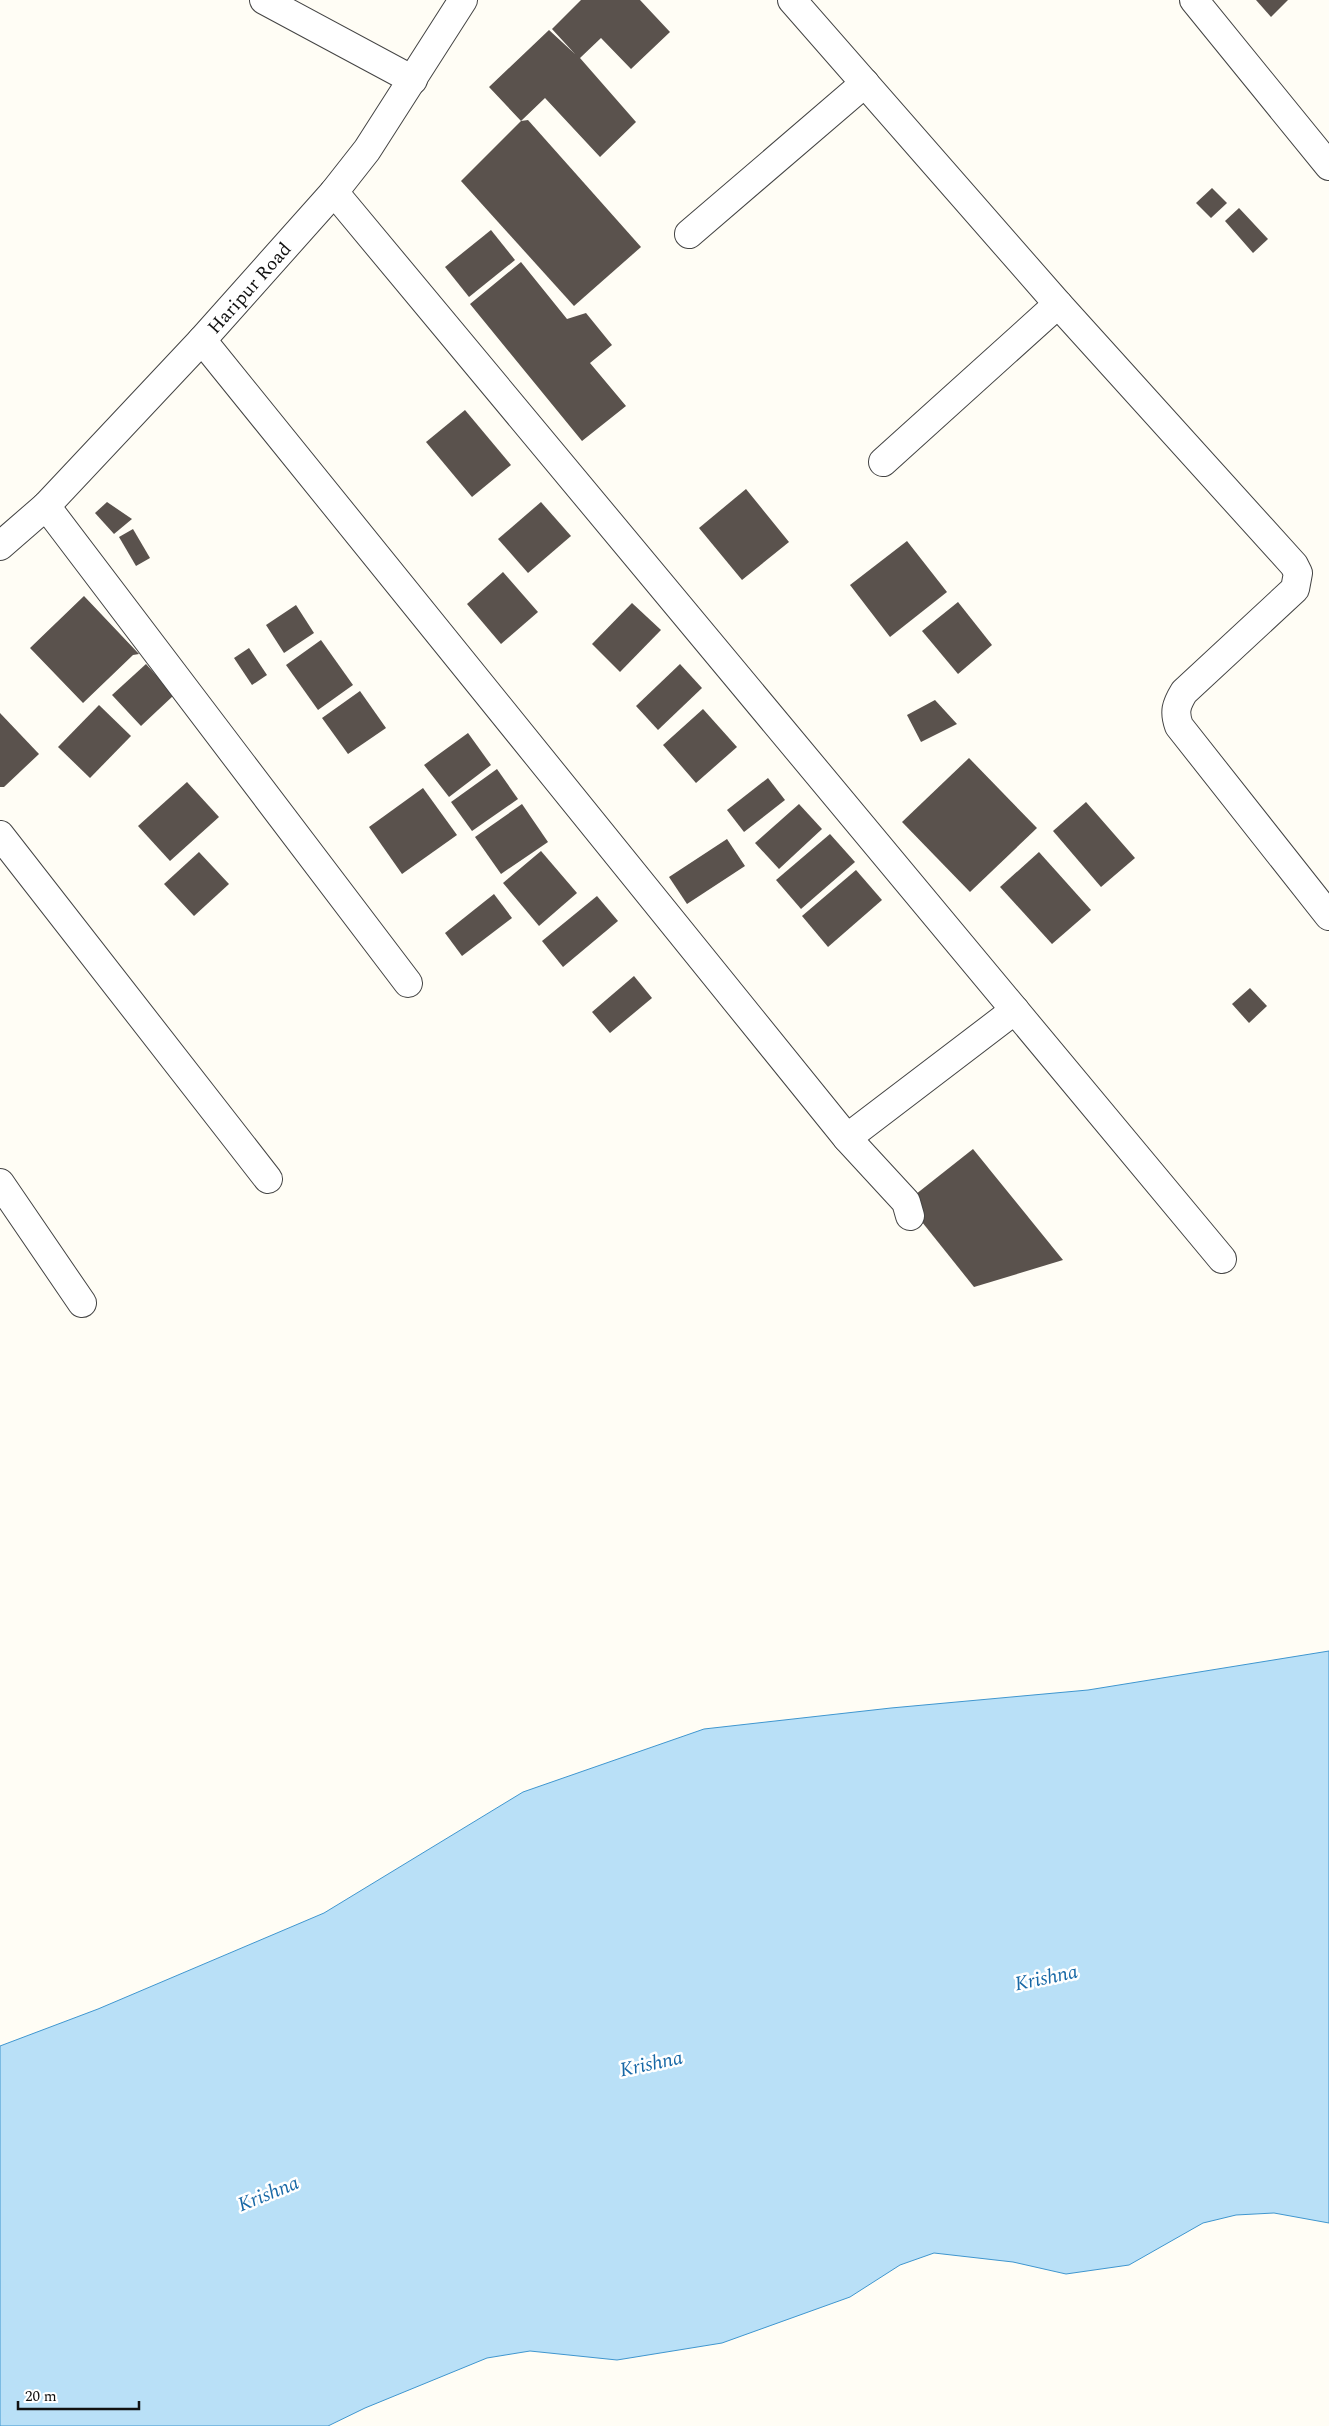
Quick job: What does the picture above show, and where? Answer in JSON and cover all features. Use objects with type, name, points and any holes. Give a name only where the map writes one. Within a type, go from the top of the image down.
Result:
[{"type":"street","points":[[264,0],[413,80]]},
{"type":"street","name":"Haripur Road","points":[[0,546],[46,506],[202,340],[334,192],[367,150],[463,0]]},
{"type":"street","points":[[792,0],[1058,304],[1294,565],[1298,574],[1298,581],[1294,589],[1184,692],[1176,705],[1176,715],[1180,726],[1323,899]]},
{"type":"street","points":[[1194,0],[1329,166]]},
{"type":"street","points":[[689,234],[865,83]]},
{"type":"street","points":[[334,192],[1222,1259]]},
{"type":"street","points":[[883,462],[1058,304]]},
{"type":"street","points":[[202,340],[847,1138],[906,1202],[910,1216]]},
{"type":"street","points":[[46,506],[408,983]]},
{"type":"street","points":[[0,835],[268,1179]]},
{"type":"street","points":[[847,1138],[1015,1010]]},
{"type":"street","points":[[0,1183],[82,1303]]},
{"type":"water","name":"Krishna","points":[[1329,1651],[1329,2223],[1274,2213],[1236,2215],[1203,2223],[1129,2265],[1066,2274],[1013,2262],[934,2253],[900,2265],[850,2297],[722,2343],[617,2360],[530,2351],[487,2358],[365,2408],[328,2426],[0,2426],[0,2046],[98,2009],[324,1913],[523,1792],[704,1729],[891,1708],[1088,1690]]},
{"type":"building","points":[[581,0],[640,0],[670,32],[631,69],[601,38],[580,58],[636,122],[600,157],[545,98],[521,121],[489,87],[549,30],[575,54],[552,29]]},
{"type":"building","points":[[1256,0],[1288,0],[1271,17]]},
{"type":"building","points":[[528,120],[641,247],[574,306],[461,181],[521,121]]},
{"type":"building","points":[[1212,188],[1227,203],[1211,218],[1196,203]]},
{"type":"building","points":[[1239,208],[1268,239],[1253,253],[1225,221]]},
{"type":"building","points":[[491,230],[515,260],[469,297],[445,267]]},
{"type":"building","points":[[521,262],[567,319],[586,313],[612,345],[590,363],[626,406],[582,441],[470,304]]},
{"type":"building","points":[[465,410],[511,465],[472,497],[426,442]]},
{"type":"building","points":[[746,489],[789,542],[742,580],[699,528]]},
{"type":"building","points":[[107,502],[132,519],[114,534],[95,513]]},
{"type":"building","points":[[541,502],[571,536],[528,573],[498,539]]},
{"type":"building","points":[[133,529],[150,558],[136,566],[119,537]]},
{"type":"building","points":[[907,541],[947,592],[890,637],[850,585]]},
{"type":"building","points":[[503,572],[538,612],[501,644],[467,604]]},
{"type":"building","points":[[84,596],[139,654],[133,655],[83,703],[30,648]]},
{"type":"building","points":[[958,602],[992,645],[958,674],[922,631]]},
{"type":"building","points":[[632,603],[661,630],[620,672],[592,644]]},
{"type":"building","points":[[296,605],[314,633],[284,653],[266,625]]},
{"type":"building","points":[[321,640],[353,685],[318,710],[286,665]]},
{"type":"building","points":[[249,648],[267,675],[252,685],[234,658]]},
{"type":"building","points":[[146,664],[174,695],[141,726],[112,695]]},
{"type":"building","points":[[680,664],[702,688],[658,730],[636,706]]},
{"type":"building","points":[[360,691],[386,728],[348,754],[322,718]]},
{"type":"building","points":[[935,700],[957,724],[921,742],[907,715]]},
{"type":"building","points":[[99,705],[131,736],[90,778],[58,747]]},
{"type":"building","points":[[703,709],[737,747],[696,783],[663,745]]},
{"type":"building","points":[[0,713],[39,754],[4,787],[0,787]]},
{"type":"building","points":[[468,733],[491,765],[449,797],[424,765]]},
{"type":"building","points":[[969,758],[1037,828],[970,892],[902,822]]},
{"type":"building","points":[[497,769],[518,799],[472,831],[451,802]]},
{"type":"building","points":[[768,778],[785,800],[744,832],[727,810]]},
{"type":"building","points":[[187,782],[219,817],[170,861],[138,826]]},
{"type":"building","points":[[423,788],[457,835],[402,874],[369,827]]},
{"type":"building","points":[[1086,802],[1135,858],[1101,887],[1053,831]]},
{"type":"building","points":[[522,804],[548,842],[501,874],[475,837]]},
{"type":"building","points":[[799,804],[822,829],[779,869],[755,843]]},
{"type":"building","points":[[830,834],[855,862],[801,909],[776,880]]},
{"type":"building","points":[[727,839],[745,866],[687,904],[669,877]]},
{"type":"building","points":[[541,851],[577,893],[539,926],[503,883]]},
{"type":"building","points":[[199,852],[229,884],[194,916],[164,884]]},
{"type":"building","points":[[1039,852],[1091,910],[1052,944],[1000,887]]},
{"type":"building","points":[[856,870],[882,900],[828,947],[802,916]]},
{"type":"building","points":[[494,894],[512,918],[462,956],[445,933]]},
{"type":"building","points":[[597,896],[618,921],[563,967],[542,941]]},
{"type":"building","points":[[634,976],[652,998],[610,1033],[592,1012]]},
{"type":"building","points":[[1250,988],[1267,1006],[1249,1023],[1232,1004]]},
{"type":"building","points":[[973,1149],[1063,1260],[974,1287],[906,1202]]}]
